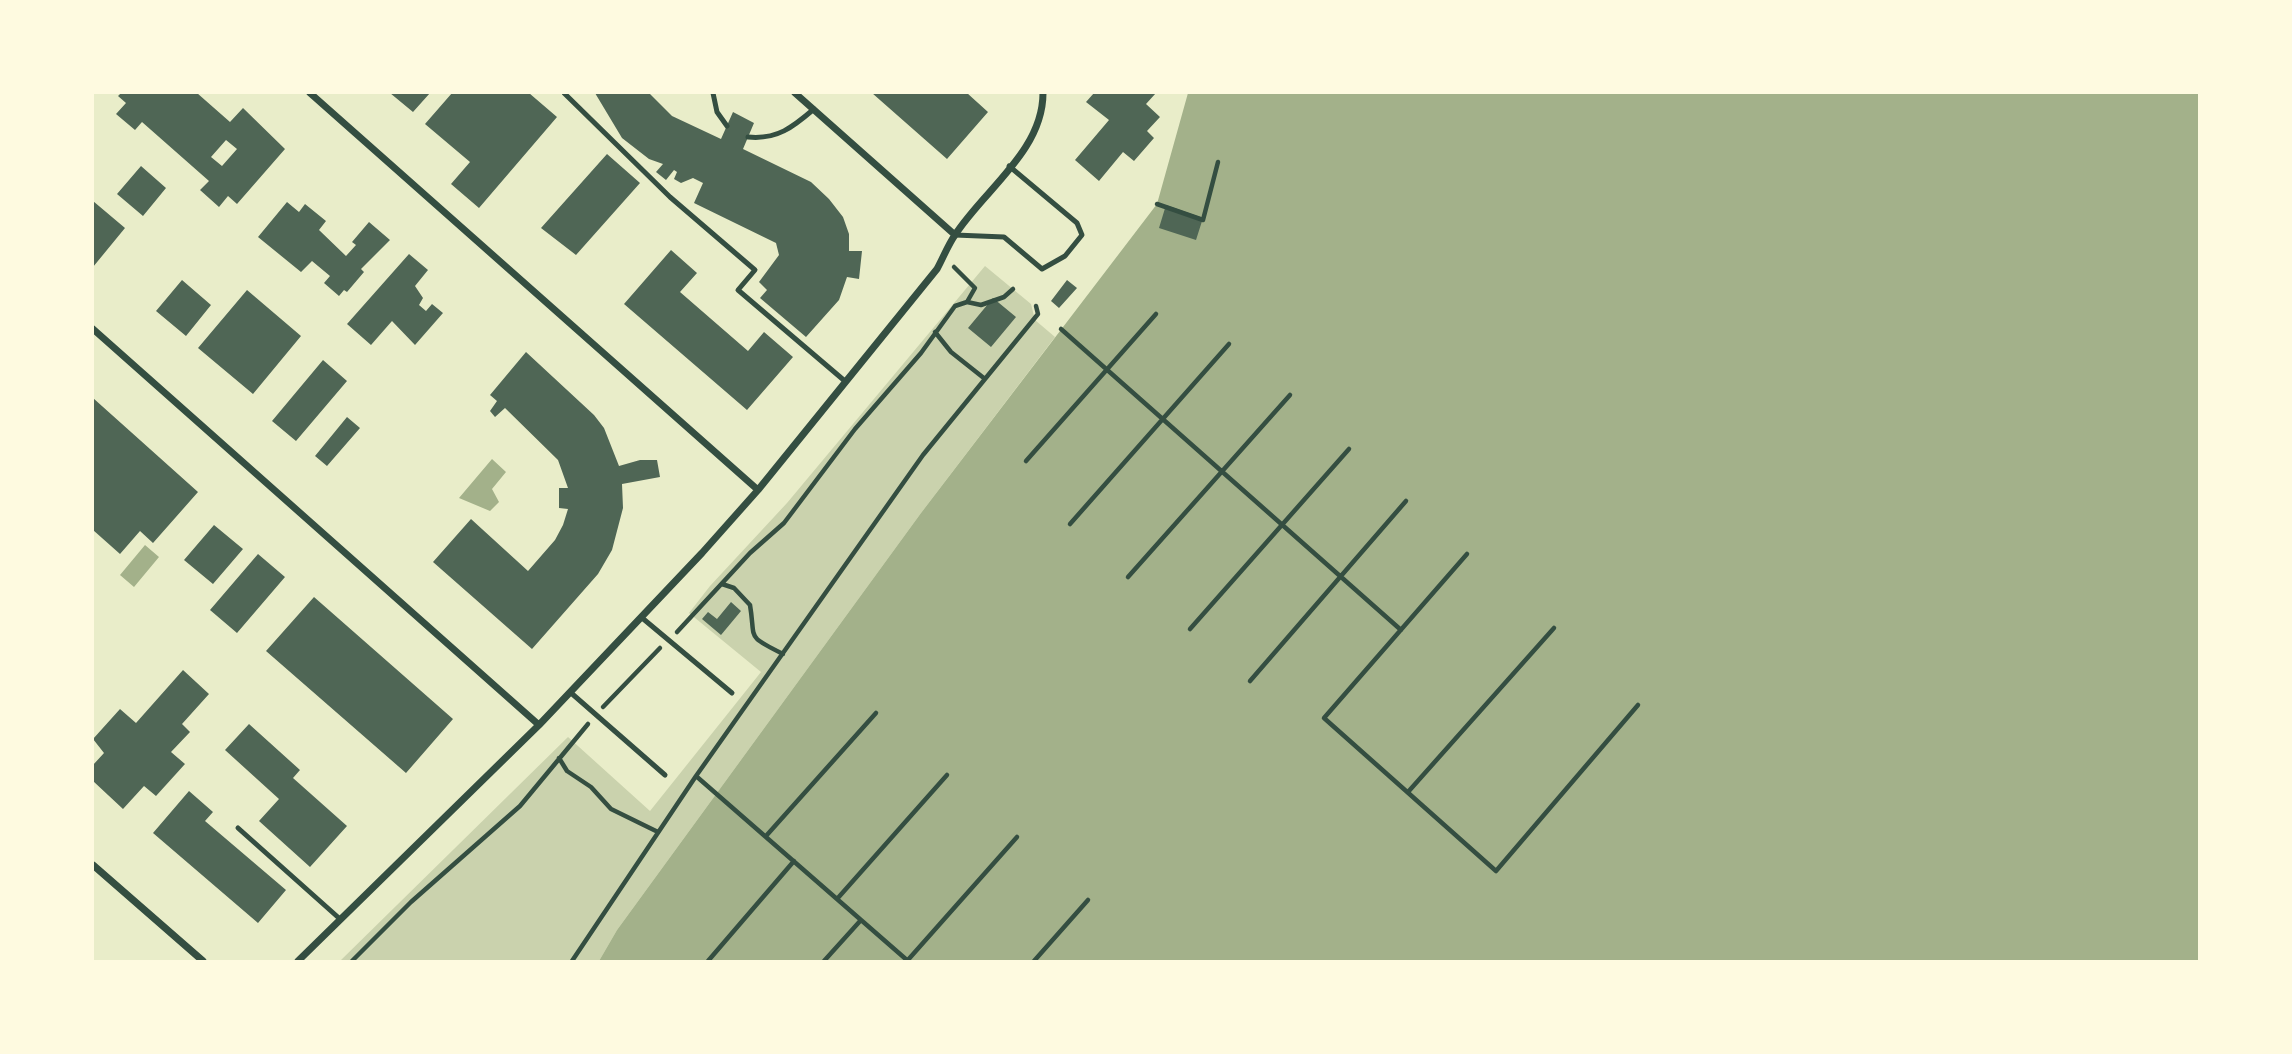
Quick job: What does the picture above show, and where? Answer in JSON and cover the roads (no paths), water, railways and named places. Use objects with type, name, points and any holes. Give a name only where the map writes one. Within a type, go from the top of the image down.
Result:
[{"type":"street","points":[[310,93],[758,491]]},
{"type":"street","points":[[795,93],[955,235]]},
{"type":"street","points":[[298,961],[539,724],[758,491],[846,382],[943,257],[955,235],[1024,150],[1041,120],[1043,93]]},
{"type":"street","points":[[93,329],[539,724]]},
{"type":"street","points":[[93,865],[203,961]]},
{"type":"lane","points":[[564,93],[670,197],[755,270],[738,290],[846,382]]},
{"type":"lane","points":[[713,93],[717,113],[727,126]]},
{"type":"lane","points":[[748,137],[777,135],[790,130],[814,109]]},
{"type":"lane","points":[[955,235],[1004,237],[1042,269],[1065,256],[1082,235],[1077,223],[1009,166]]},
{"type":"lane","points":[[641,618],[732,693]]},
{"type":"lane","points":[[570,692],[665,775]]},
{"type":"lane","points":[[238,828],[340,919]]}]
